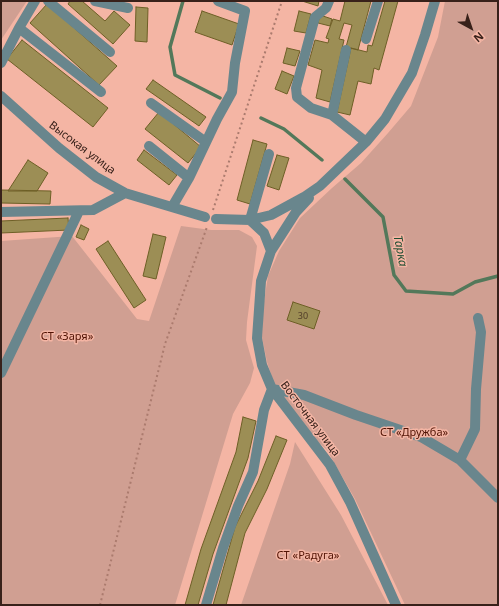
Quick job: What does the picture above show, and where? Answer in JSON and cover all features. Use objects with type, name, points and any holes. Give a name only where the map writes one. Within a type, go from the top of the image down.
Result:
[{"type":"street","points":[[1,63],[35,1]]},
{"type":"street","points":[[48,1],[110,52]]},
{"type":"street","points":[[95,1],[128,8]]},
{"type":"street","points":[[172,207],[189,178],[232,92],[234,62],[246,6],[218,1]]},
{"type":"street","points":[[328,1],[326,8],[315,17],[296,88],[297,97],[311,108],[332,115],[366,142]]},
{"type":"street","points":[[366,39],[378,1]]},
{"type":"street","points":[[320,186],[366,142],[386,119],[412,73],[435,1]]},
{"type":"street","points":[[19,28],[101,92]]},
{"type":"street","points":[[332,115],[346,50]]},
{"type":"street","name":"Высокая улица","points":[[1,96],[59,148],[96,177],[125,193],[172,207],[210,217],[250,220],[271,215],[304,197],[320,186]]},
{"type":"street","points":[[151,103],[206,142]]},
{"type":"street","points":[[149,146],[189,178]]},
{"type":"street","points":[[270,154],[250,220],[264,233],[271,251]]},
{"type":"street","name":"Восточная улица","points":[[320,186],[296,212],[271,251],[261,281],[257,338],[262,365],[272,389],[330,466],[350,502],[396,605]]},
{"type":"street","points":[[1,212],[94,210],[125,193]]},
{"type":"street","points":[[1,373],[79,211]]},
{"type":"street","points":[[460,460],[475,429],[476,389],[481,332],[478,318]]},
{"type":"street","points":[[206,605],[223,548],[238,506],[253,472],[264,410],[272,389],[304,396],[421,437],[460,460],[498,498]]},
{"type":"path","points":[[100,605],[165,344],[210,217],[282,1]]},
{"type":"green space","points":[[1,1],[27,1],[1,40]]},
{"type":"green space","name":"СТ «Дружба»","points":[[445,1],[498,1],[498,605],[405,605],[355,499],[327,450],[313,437],[275,386],[267,362],[262,337],[263,308],[268,276],[279,251],[300,218],[361,163],[411,106],[438,37]]},
{"type":"green space","name":"СТ «Заря»","points":[[181,226],[211,230],[239,230],[252,237],[257,246],[246,340],[254,368],[250,383],[233,414],[175,605],[1,605],[1,241],[72,236],[137,319],[149,321]]},
{"type":"green space","name":"СТ «Радуга»","points":[[295,442],[341,515],[388,605],[241,605],[290,464]]},
{"type":"building","points":[[70,1],[82,1],[105,21],[114,11],[130,25],[113,44],[68,4]]},
{"type":"building","points":[[302,1],[319,1],[318,6]]},
{"type":"building","points":[[345,1],[371,1],[358,50],[346,47],[352,25],[344,23],[339,39],[344,40],[330,102],[316,98],[322,70],[308,65],[315,40],[328,43],[329,39],[326,38],[333,19],[340,21]]},
{"type":"building","points":[[385,1],[398,1],[379,70],[374,68],[371,84],[358,81],[350,115],[337,112],[351,48],[367,52],[368,45],[372,46]]},
{"type":"building","points":[[47,4],[117,66],[99,85],[30,23]]},
{"type":"building","points":[[136,7],[148,8],[147,42],[135,41]]},
{"type":"building","points":[[202,11],[239,24],[232,45],[195,32]]},
{"type":"building","points":[[299,11],[311,14],[306,33],[294,31]]},
{"type":"building","points":[[320,15],[332,19],[330,26],[318,23]]},
{"type":"building","points":[[22,40],[108,108],[93,127],[7,59]]},
{"type":"building","points":[[287,48],[300,51],[295,66],[283,63]]},
{"type":"building","points":[[282,71],[294,76],[287,94],[275,89]]},
{"type":"building","points":[[153,80],[206,117],[199,126],[146,89]]},
{"type":"building","points":[[159,112],[201,147],[188,163],[145,129]]},
{"type":"building","points":[[253,140],[267,144],[250,204],[237,200]]},
{"type":"building","points":[[144,150],[177,175],[169,185],[137,160]]},
{"type":"building","points":[[277,155],[289,158],[279,190],[267,186]]},
{"type":"building","points":[[28,160],[48,173],[37,191],[8,191]]},
{"type":"building","points":[[1,190],[51,191],[50,204],[1,203]]},
{"type":"building","points":[[68,218],[69,230],[1,233],[1,221]]},
{"type":"building","points":[[81,225],[89,229],[84,240],[76,237]]},
{"type":"building","points":[[153,234],[166,237],[156,279],[143,276]]},
{"type":"building","points":[[108,241],[146,300],[134,308],[96,249]]},
{"type":"building","points":[[293,302],[320,311],[314,329],[287,320]]},
{"type":"building","points":[[243,417],[256,421],[248,458],[213,554],[198,605],[185,605],[201,549],[236,452]]},
{"type":"building","points":[[276,436],[287,440],[267,489],[245,533],[226,605],[213,605],[235,527],[258,481]]},
{"type":"waterway","name":"Тарка","points":[[183,1],[170,47],[175,75],[220,98]]},
{"type":"waterway","name":"Тарка","points":[[261,118],[284,129],[322,160]]},
{"type":"waterway","name":"Тарка","points":[[345,179],[383,217],[394,275],[406,291],[453,294],[475,282],[498,276]]}]
